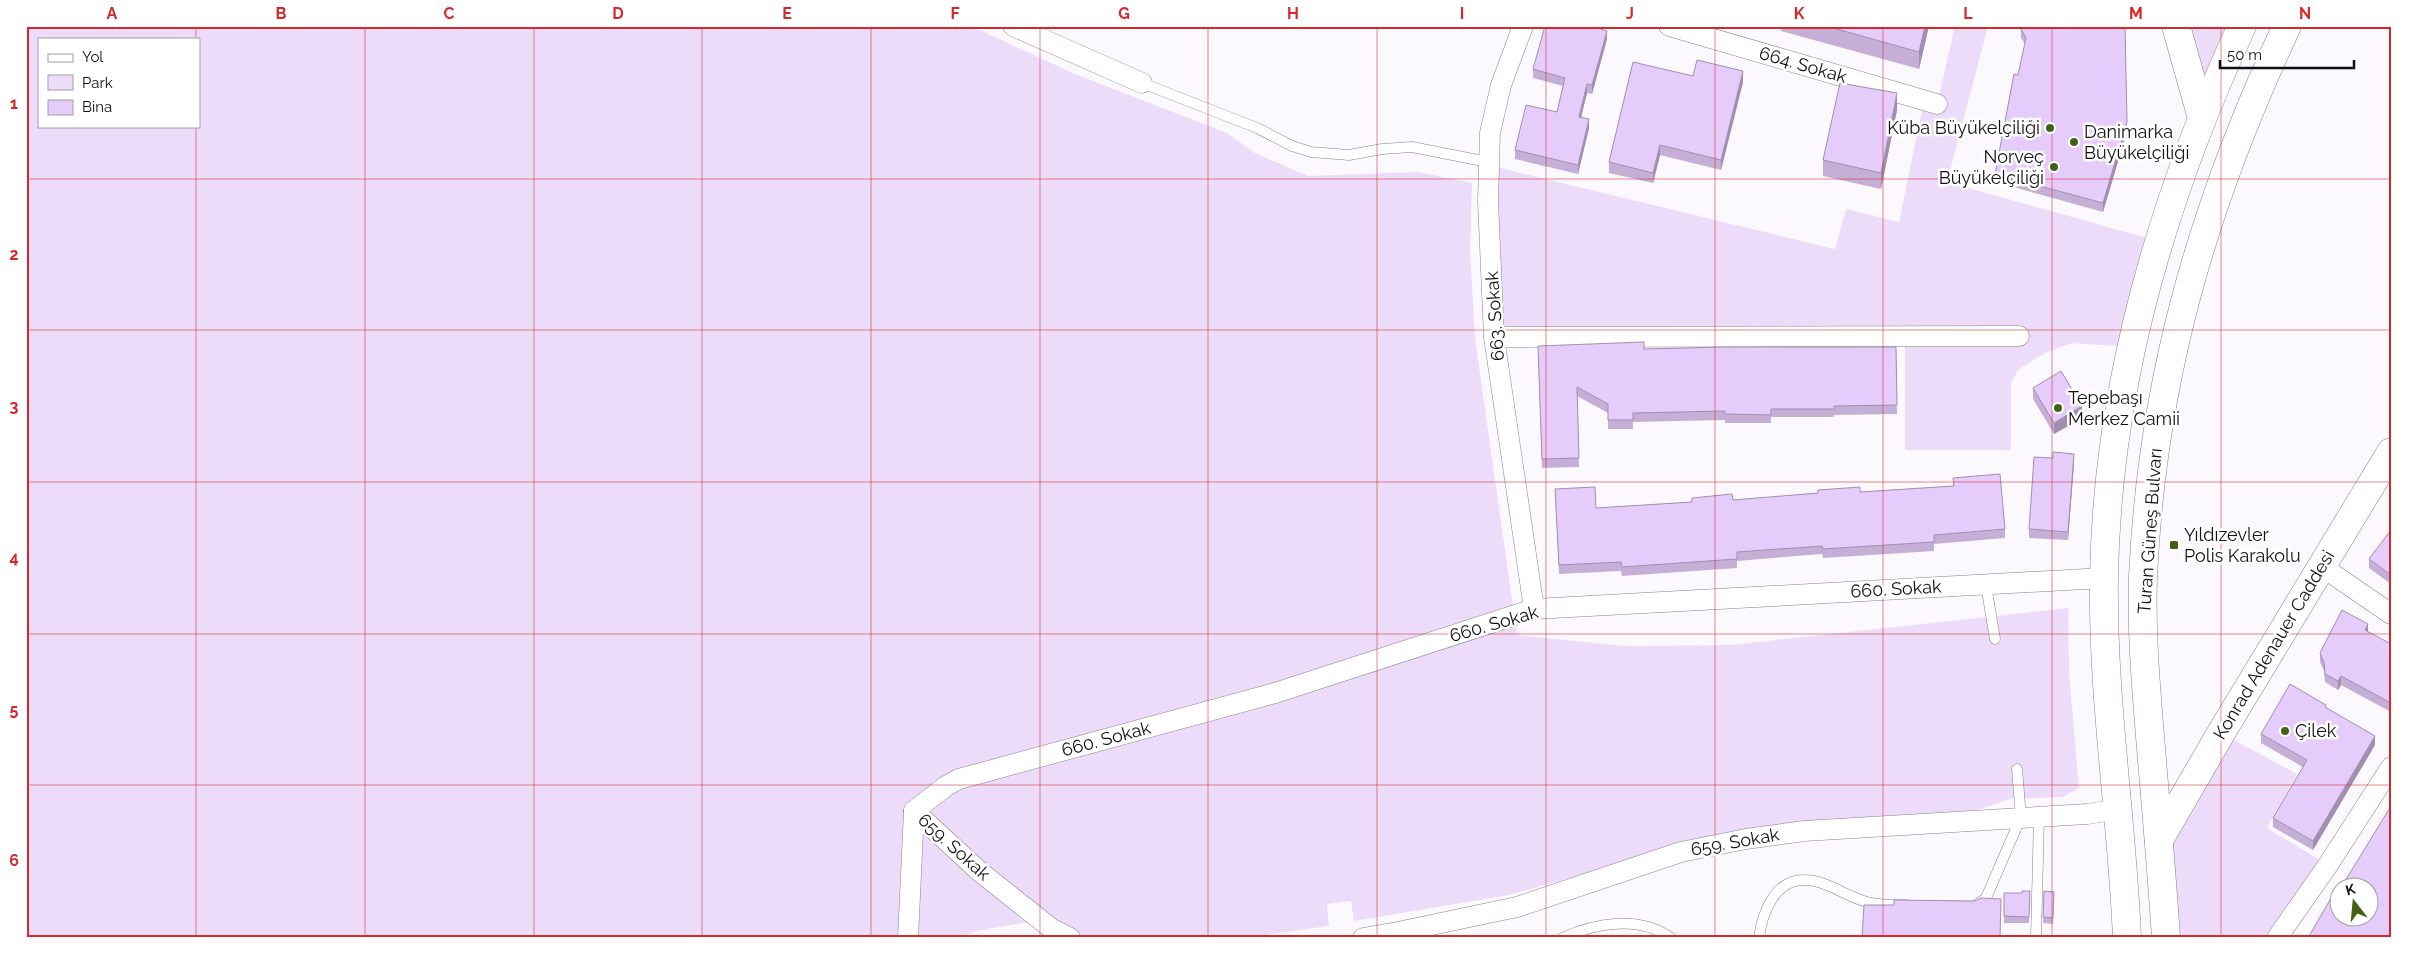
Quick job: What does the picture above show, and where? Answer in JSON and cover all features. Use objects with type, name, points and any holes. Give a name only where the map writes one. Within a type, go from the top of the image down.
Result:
[{"type":"main road","points":[[2176,26],[2202,118]]},
{"type":"main road","points":[[2127,938],[2119,809],[2108,694],[2104,578],[2108,501],[2132,348],[2158,241],[2202,118],[2242,26]]},
{"type":"main road","name":"Turan Güneş Bulvarı","points":[[2166,938],[2146,686],[2143,579],[2153,453],[2184,302],[2208,217],[2235,142],[2287,26]]},
{"type":"main road","name":"Konrad Adenauer Caddesi","points":[[2159,840],[2321,566],[2391,452]]},
{"type":"street","points":[[1013,26],[1142,83]]},
{"type":"street","name":"663. Sokak","points":[[1523,26],[1501,85],[1490,133],[1488,162],[1494,337],[1534,609]]},
{"type":"street","name":"664. Sokak","points":[[1669,26],[1937,104]]},
{"type":"street","points":[[1494,337],[2019,336]]},
{"type":"street","points":[[2321,566],[2391,614]]},
{"type":"street","name":"660. Sokak","points":[[914,811],[946,786],[959,779],[1275,693],[1534,609],[2104,578]]},
{"type":"street","points":[[2277,938],[2328,865],[2391,767]]},
{"type":"street","name":"659. Sokak","points":[[1363,938],[1517,907],[1680,852],[1746,839],[1804,831],[2087,814],[2119,809]]},
{"type":"street","name":"659. Sokak","points":[[908,938],[914,811]]},
{"type":"street","name":"659. Sokak","points":[[914,811],[979,871],[1052,929],[1070,938]]},
{"type":"lane","points":[[1142,83],[1257,128],[1292,146],[1311,152],[1349,155],[1382,149],[1412,147],[1488,162]]},
{"type":"lane","points":[[1986,584],[1995,639]]},
{"type":"lane","points":[[2017,769],[2030,817],[2036,938]]},
{"type":"lane","points":[[1966,906],[1975,906],[1986,898],[2030,817]]},
{"type":"lane","points":[[1759,938],[1766,908],[1775,894],[1796,881],[1818,882],[1867,902],[1885,905],[1921,905]]},
{"type":"lane","points":[[1562,938],[1575,932],[1616,923],[1642,925],[1671,938]]},
{"type":"green space","points":[[26,26],[971,26],[1075,74],[1227,133],[1255,153],[1308,176],[1418,172],[1472,183],[1470,251],[1475,338],[1517,635],[1625,646],[1731,645],[2068,608],[2069,673],[2079,788],[2063,797],[2010,799],[1969,813],[1602,869],[1509,895],[1354,921],[1351,901],[1327,904],[1329,926],[1244,938],[1082,938],[1047,919],[976,931],[957,938],[26,938]]},
{"type":"green space","points":[[1955,26],[1988,26],[1947,182],[2158,241],[2132,347],[2072,343],[2043,354],[2018,370],[2011,383],[2011,450],[1905,450],[1905,337],[1494,337],[1488,165],[1835,249],[1846,209],[1899,222],[1924,100],[1937,104]]},
{"type":"green space","points":[[2176,26],[2242,26],[2202,118]]},
{"type":"green space","points":[[2221,733],[2297,774],[2267,828],[2328,865],[2277,938],[2166,938],[2159,840]]},
{"type":"building","points":[[1545,26],[1590,26],[1607,31],[1592,85],[1587,84],[1579,117],[1589,119],[1578,165],[1515,150],[1526,105],[1557,112],[1565,78],[1533,69]]},
{"type":"building","points":[[1826,26],[1925,26],[1919,52]]},
{"type":"building","points":[[2022,26],[2125,26],[2127,122],[2103,203],[1995,174],[2014,74],[2018,75],[2026,38],[2021,29]]},
{"type":"building","points":[[1697,60],[1743,71],[1721,160],[1660,145],[1653,173],[1609,162],[1633,62],[1693,76]]},
{"type":"building","points":[[1840,83],[1897,93],[1881,173],[1823,160]]},
{"type":"building","points":[[1644,342],[1644,349],[1896,347],[1897,405],[1834,406],[1834,409],[1771,409],[1771,415],[1725,414],[1725,411],[1633,413],[1633,420],[1608,420],[1608,404],[1577,387],[1579,458],[1542,459],[1538,346]]},
{"type":"building","name":"Tepebaşı Merkez Camii","points":[[2061,371],[2082,406],[2054,423],[2033,388]]},
{"type":"building","points":[[2053,452],[2074,454],[2068,532],[2029,529],[2034,457],[2053,458]]},
{"type":"building","points":[[2000,474],[2005,529],[1934,535],[1934,542],[1823,549],[1822,546],[1737,552],[1737,559],[1622,567],[1621,562],[1559,565],[1555,489],[1595,487],[1596,508],[1692,502],[1692,498],[1732,494],[1733,500],[1818,493],[1818,490],[1860,487],[1860,492],[1954,486],[1953,478]]},
{"type":"building","points":[[2391,530],[2391,575],[2369,559]]},
{"type":"building","points":[[2342,610],[2368,624],[2365,630],[2391,644],[2391,703],[2341,676],[2338,681],[2325,674],[2324,663],[2320,653]]},
{"type":"building","points":[[2290,684],[2375,736],[2313,841],[2273,818],[2307,760],[2261,734]]},
{"type":"building","points":[[2391,806],[2391,938],[2308,938],[2330,900],[2330,926],[2380,926],[2380,876],[2348,876]]},
{"type":"building","points":[[2022,891],[2030,891],[2029,917],[2004,916],[2004,893],[2022,893]]},
{"type":"building","points":[[2044,891],[2054,892],[2053,918],[2043,917]]},
{"type":"building","points":[[1981,898],[2001,899],[2000,938],[1862,938],[1864,905],[1894,905],[1894,900],[1975,901]]},
{"type":"place","name":"Küba Büyükelçiliği","points":[[2050,128]]},
{"type":"place","name":"Danimarka Büyükelçiliği","points":[[2074,142]]},
{"type":"place","name":"Norveç Büyükelçiliği","points":[[2054,167]]},
{"type":"place","name":"Tepebaşı Merkez Camii","points":[[2058,408]]},
{"type":"place","name":"Yıldızevler Polis Karakolu","points":[[2174,545]]},
{"type":"place","name":"Çilek","points":[[2285,731]]}]
